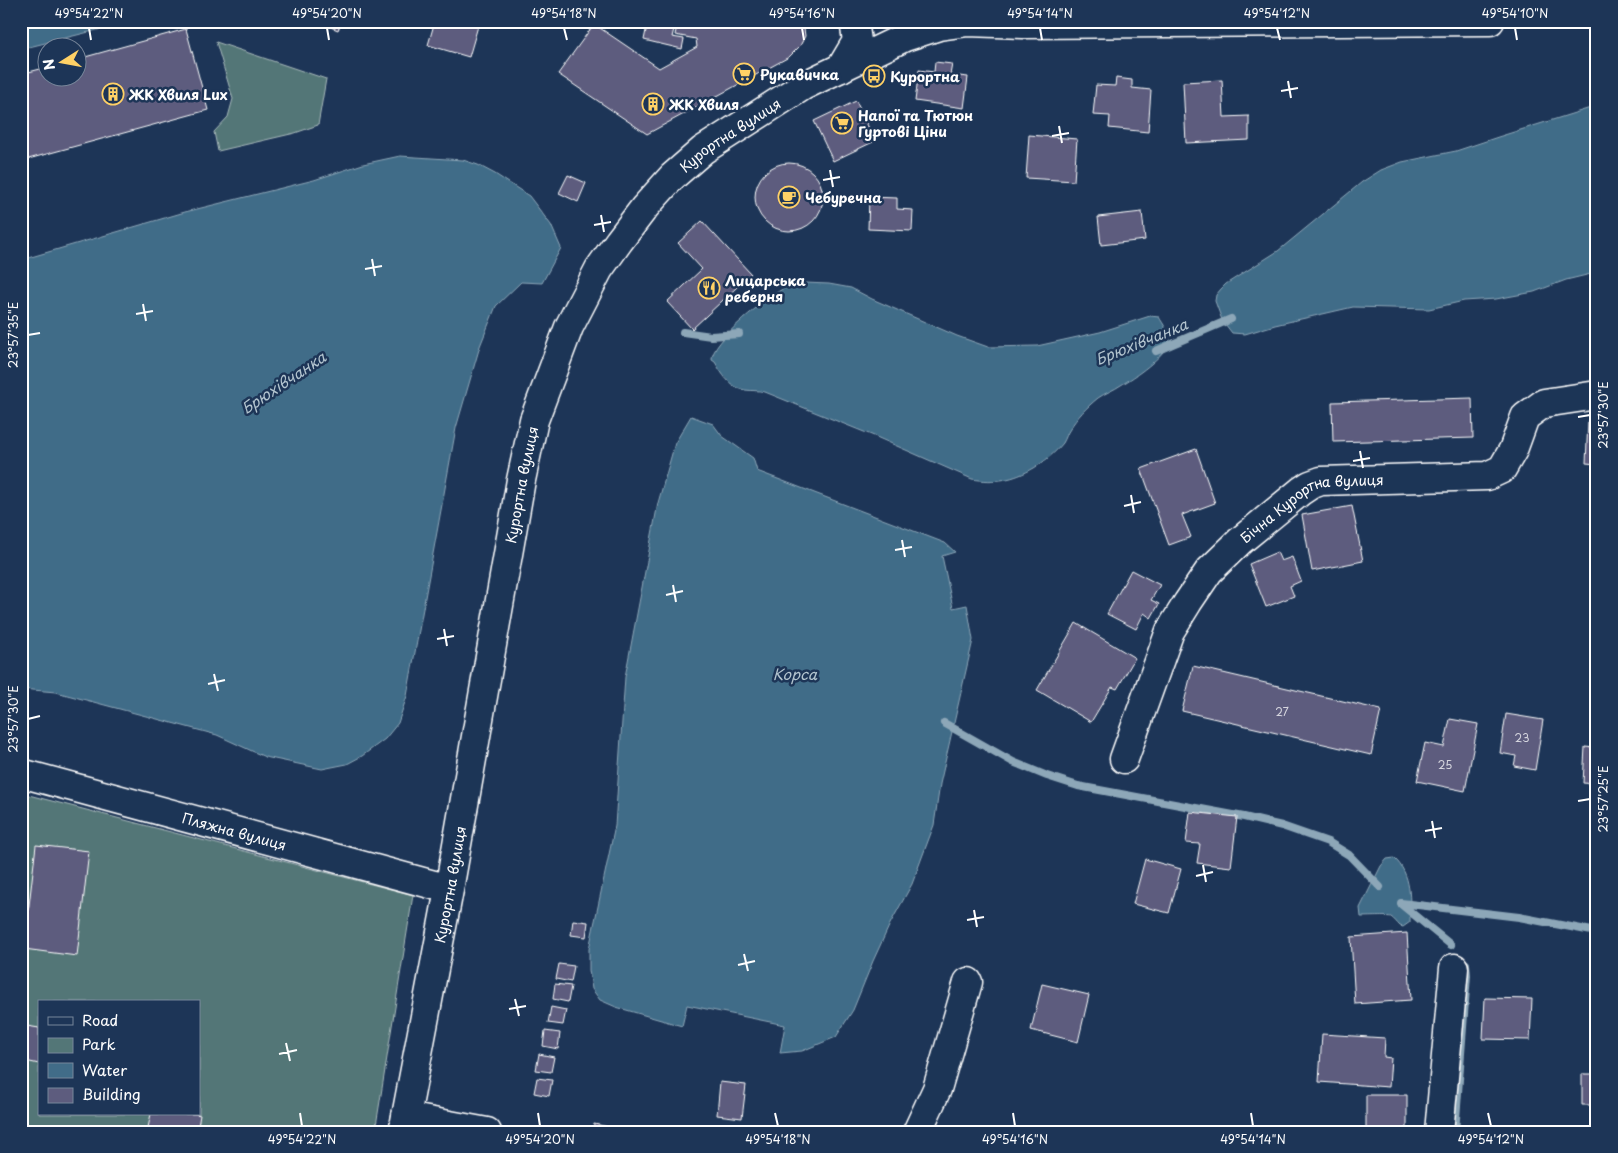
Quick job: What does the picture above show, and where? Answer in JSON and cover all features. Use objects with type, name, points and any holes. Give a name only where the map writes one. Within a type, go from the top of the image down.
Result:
[{"type":"main road","points":[[841,68],[857,41],[854,21]]},
{"type":"main road","name":"Курортна вулиця","points":[[405,1124],[521,480],[534,420],[569,327],[599,269],[645,207],[672,177],[703,150],[803,86],[937,23],[1490,21]]},
{"type":"main road","name":"Бічна Курортна вулиця","points":[[1124,760],[1170,631],[1188,602],[1209,571],[1240,541],[1301,491],[1321,481],[1487,476],[1502,469],[1513,450],[1525,417],[1544,403],[1597,395]]},
{"type":"main road","name":"Пляжна вулиця","points":[[21,773],[449,888]]},
{"type":"main road","points":[[1439,1132],[1454,968]]},
{"type":"main road","points":[[917,1132],[936,1088],[968,982]]},
{"type":"main road","points":[[405,1124],[487,1132]]},
{"type":"green space","points":[[216,42],[326,79],[318,125],[295,133],[218,151],[214,132],[228,117],[233,99]]},
{"type":"green space","points":[[21,793],[413,895],[375,1132],[21,1132]]},
{"type":"water","points":[[21,21],[102,21],[101,29],[65,38],[38,38],[38,45],[21,49]]},
{"type":"water","points":[[1597,106],[1597,271],[1595,273],[1566,280],[1534,292],[1496,299],[1464,301],[1429,309],[1353,307],[1245,334],[1232,333],[1222,320],[1215,301],[1216,295],[1226,284],[1278,251],[1362,182],[1381,170],[1402,162],[1456,151]]},
{"type":"water","points":[[400,156],[463,160],[495,174],[529,196],[551,225],[561,248],[542,283],[521,282],[496,306],[480,346],[456,428],[407,696],[398,723],[385,739],[362,756],[347,764],[322,769],[265,757],[217,735],[56,692],[21,689],[21,260],[185,212],[314,180],[363,164]]},
{"type":"water","points":[[805,283],[829,284],[851,288],[957,336],[988,347],[1037,346],[1100,332],[1150,316],[1159,317],[1168,332],[1169,342],[1161,354],[1148,366],[1098,398],[1082,412],[1063,443],[1050,457],[1038,466],[1019,475],[1004,479],[989,481],[972,479],[874,436],[765,392],[740,389],[727,380],[712,360],[720,342],[742,320],[778,292],[790,285]]},
{"type":"water","name":"Корса","points":[[691,416],[713,424],[722,436],[753,458],[757,471],[945,543],[955,552],[942,556],[953,608],[967,605],[973,640],[940,784],[934,825],[912,884],[890,924],[853,1010],[836,1037],[802,1051],[780,1053],[785,1025],[687,1005],[682,1026],[616,1007],[600,1000],[592,989],[589,970],[589,949],[615,826],[625,677],[658,503],[675,443]]},
{"type":"water","points":[[1394,858],[1404,872],[1409,888],[1410,922],[1403,927],[1391,917],[1361,917],[1360,908],[1381,866],[1387,859]]},
{"type":"building","points":[[315,21],[342,21],[338,30]]},
{"type":"building","points":[[435,21],[463,21],[478,26],[469,57],[428,45]]},
{"type":"building","points":[[648,21],[676,21],[672,37],[684,39],[682,49],[644,40]]},
{"type":"building","name":"ЖК Хвиля","points":[[678,21],[803,21],[805,36],[800,46],[789,57],[647,134],[558,74],[594,24],[659,68],[697,47],[696,39],[675,35]]},
{"type":"building","name":"ЖК Хвиля Lux","points":[[186,29],[208,110],[21,161],[21,74],[38,70],[38,88],[88,88],[88,56]]},
{"type":"building","points":[[935,62],[952,64],[950,75],[968,77],[964,108],[915,101],[919,70],[934,72]]},
{"type":"building","points":[[1116,78],[1132,80],[1132,88],[1151,90],[1148,132],[1109,128],[1110,116],[1093,115],[1096,85],[1115,86]]},
{"type":"building","points":[[1222,80],[1224,117],[1249,116],[1249,140],[1186,143],[1183,82]]},
{"type":"building","points":[[856,101],[875,141],[833,161],[814,121]]},
{"type":"building","points":[[1029,135],[1077,139],[1074,181],[1026,178]]},
{"type":"building","name":"Чебуречна","points":[[796,163],[808,169],[817,178],[823,190],[821,210],[813,221],[796,231],[782,231],[765,221],[757,210],[755,190],[765,173],[776,165]]},
{"type":"building","points":[[568,175],[586,183],[578,202],[559,193]]},
{"type":"building","points":[[869,197],[897,198],[897,209],[913,210],[912,231],[868,229]]},
{"type":"building","points":[[1142,212],[1145,240],[1101,245],[1098,217]]},
{"type":"building","name":"Лицарська реберня","points":[[702,221],[751,274],[692,329],[667,302],[702,269],[678,243]]},
{"type":"building","points":[[1472,398],[1473,438],[1333,442],[1332,402]]},
{"type":"building","points":[[1588,420],[1597,420],[1597,464],[1586,463]]},
{"type":"building","points":[[1196,449],[1215,503],[1182,515],[1191,537],[1169,545],[1141,469]]},
{"type":"building","points":[[1352,506],[1363,561],[1312,571],[1302,515]]},
{"type":"building","points":[[1277,552],[1281,561],[1292,557],[1301,581],[1290,586],[1294,596],[1266,607],[1249,564]]},
{"type":"building","points":[[1131,570],[1160,585],[1151,600],[1159,604],[1151,618],[1144,613],[1136,629],[1107,614]]},
{"type":"building","points":[[1076,623],[1135,658],[1117,689],[1112,687],[1091,722],[1037,690]]},
{"type":"building","points":[[1193,666],[1381,710],[1371,755],[1182,711]]},
{"type":"building","points":[[1506,714],[1543,720],[1535,770],[1514,766],[1516,756],[1500,753]]},
{"type":"building","points":[[1450,719],[1478,724],[1465,791],[1417,781],[1425,743],[1444,747]]},
{"type":"building","points":[[1596,730],[1597,784],[1583,783],[1585,747],[1595,748]]},
{"type":"building","points":[[1190,812],[1237,817],[1231,867],[1197,863],[1200,844],[1186,843]]},
{"type":"building","points":[[36,845],[89,851],[77,956],[24,949]]},
{"type":"building","points":[[1145,859],[1181,869],[1169,913],[1133,904]]},
{"type":"building","points":[[573,920],[588,922],[586,937],[571,935]]},
{"type":"building","points":[[1407,933],[1411,1000],[1355,1004],[1351,937]]},
{"type":"building","points":[[559,964],[574,966],[571,982],[556,979]]},
{"type":"building","points":[[555,984],[571,986],[568,1002],[553,999]]},
{"type":"building","points":[[1042,984],[1089,995],[1078,1042],[1031,1030]]},
{"type":"building","points":[[1485,998],[1532,999],[1530,1040],[1483,1039]]},
{"type":"building","points":[[551,1007],[566,1010],[563,1025],[548,1023]]},
{"type":"building","points":[[21,1025],[38,1028],[38,1064],[21,1060]]},
{"type":"building","points":[[545,1031],[560,1033],[558,1049],[543,1046]]},
{"type":"building","points":[[1322,1034],[1385,1038],[1384,1057],[1391,1058],[1389,1087],[1319,1082]]},
{"type":"building","points":[[539,1054],[554,1057],[551,1072],[536,1070]]},
{"type":"building","points":[[1582,1074],[1597,1074],[1597,1105],[1582,1105]]},
{"type":"building","points":[[537,1078],[552,1080],[549,1096],[534,1093]]},
{"type":"building","points":[[720,1082],[746,1085],[742,1118],[717,1115]]},
{"type":"building","points":[[1366,1095],[1407,1095],[1407,1132],[1366,1132]]},
{"type":"building","points":[[151,1116],[200,1116],[197,1132],[147,1132]]},
{"type":"building","points":[[594,1124],[609,1127],[609,1132],[593,1132]]},
{"type":"building","points":[[615,1128],[630,1131],[630,1132],[614,1132]]},
{"type":"waterway","name":"Брюхівчанка","points":[[1156,351],[1231,319]]},
{"type":"waterway","name":"Брюхівчанка","points":[[683,332],[711,336],[739,334]]},
{"type":"waterway","points":[[944,723],[1013,762],[1078,786],[1244,817],[1282,826],[1328,842],[1349,855],[1380,887]]},
{"type":"waterway","points":[[1401,903],[1519,917],[1597,932]]},
{"type":"waterway","points":[[1402,905],[1451,945]]},
{"type":"waterway","points":[[1455,1132],[1467,975],[1466,964]]},
{"type":"place","name":"Рукавичка","points":[[744,74]]},
{"type":"place","name":"Курортна","points":[[874,76]]},
{"type":"place","name":"ЖК Хвиля Lux","points":[[113,94]]},
{"type":"place","name":"ЖК Хвиля","points":[[653,104]]},
{"type":"place","name":"Напої та Тютюн Гуртові Ціни","points":[[842,123]]},
{"type":"place","name":"Чебуречна","points":[[789,197]]},
{"type":"place","name":"Лицарська реберня","points":[[709,288]]}]
